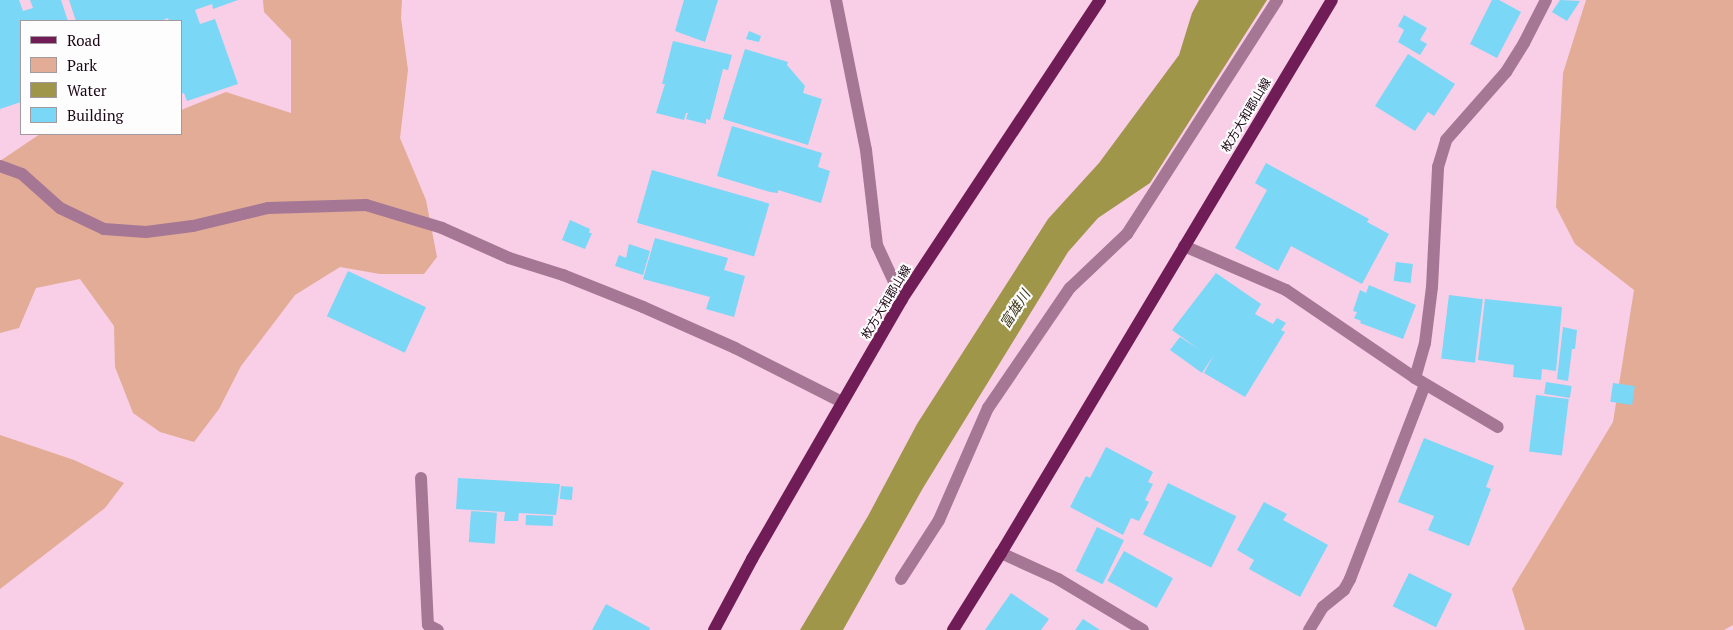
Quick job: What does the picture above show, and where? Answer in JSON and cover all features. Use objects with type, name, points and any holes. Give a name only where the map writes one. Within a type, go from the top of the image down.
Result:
[{"type":"main road","name":"枚方大和郡山線","points":[[714,630],[902,299],[1100,0]]},
{"type":"main road","name":"枚方大和郡山線","points":[[953,630],[1332,0]]},
{"type":"street","points":[[836,0],[866,150],[877,245],[902,299]]},
{"type":"street","points":[[901,579],[939,520],[988,408],[1070,288],[1127,234],[1277,0]]},
{"type":"street","points":[[1309,630],[1323,607],[1344,590],[1350,579],[1420,382],[1432,287],[1438,167],[1446,140],[1506,72],[1524,44],[1546,0]]},
{"type":"street","points":[[0,166],[22,174],[60,208],[104,229],[146,232],[194,226],[268,208],[366,205],[442,228],[510,258],[563,275],[643,307],[735,348],[842,402]]},
{"type":"street","points":[[1184,246],[1286,290],[1420,382],[1498,427]]},
{"type":"street","points":[[421,478],[428,625],[438,630]]},
{"type":"street","points":[[1001,553],[1058,579],[1143,630]]},
{"type":"green space","points":[[263,0],[402,0],[401,18],[408,70],[400,138],[426,200],[437,257],[424,274],[380,274],[340,267],[295,295],[241,366],[219,409],[194,442],[160,432],[133,413],[115,367],[114,326],[80,279],[36,288],[19,328],[0,333],[0,161],[39,135],[182,135],[182,110],[226,92],[291,113],[291,40],[264,12]]},
{"type":"green space","points":[[1586,0],[1733,0],[1733,625],[1724,630],[1525,630],[1512,589],[1613,422],[1634,290],[1575,244],[1556,207],[1563,73]]},
{"type":"green space","points":[[0,435],[74,460],[124,483],[105,508],[0,589]]},
{"type":"water","name":"富雄川","points":[[1199,0],[1267,0],[1150,183],[1098,218],[1068,252],[923,488],[843,630],[800,630],[868,516],[917,424],[1048,219],[1099,163],[1179,55],[1192,13]]},
{"type":"building","points":[[0,0],[19,0],[23,11],[33,8],[30,0],[61,0],[68,20],[20,20],[20,102],[0,109]]},
{"type":"building","points":[[69,0],[238,0],[213,9],[212,4],[195,10],[200,24],[215,19],[238,84],[187,101],[184,93],[182,94],[182,20],[169,20],[168,18],[163,20],[76,20]]},
{"type":"building","points":[[684,0],[718,0],[705,42],[675,31]]},
{"type":"building","points":[[1492,0],[1499,0],[1521,12],[1497,58],[1470,44]]},
{"type":"building","points":[[1560,0],[1580,1],[1567,21],[1552,12]]},
{"type":"building","points":[[1404,15],[1427,28],[1420,40],[1427,44],[1420,55],[1398,42],[1404,30],[1398,26]]},
{"type":"building","points":[[749,31],[761,36],[759,42],[746,39]]},
{"type":"building","points":[[673,41],[732,55],[728,70],[723,69],[710,120],[706,119],[706,124],[686,119],[688,113],[686,113],[684,120],[656,113],[665,84],[662,84]]},
{"type":"building","points":[[745,49],[788,62],[787,65],[805,86],[803,93],[822,99],[808,145],[723,119]]},
{"type":"building","points":[[1408,54],[1455,84],[1434,116],[1428,112],[1415,131],[1375,106]]},
{"type":"building","points":[[732,126],[822,153],[818,167],[830,171],[821,203],[778,190],[778,193],[770,192],[717,176]]},
{"type":"building","points":[[1266,163],[1369,219],[1367,222],[1389,234],[1362,284],[1291,246],[1278,271],[1235,248],[1267,190],[1255,183]]},
{"type":"building","points":[[652,170],[769,204],[754,256],[637,223]]},
{"type":"building","points":[[570,220],[590,229],[589,233],[592,233],[585,249],[562,240]]},
{"type":"building","points":[[655,238],[728,258],[724,270],[745,276],[734,317],[706,309],[710,297],[643,279]]},
{"type":"building","points":[[629,244],[650,251],[643,275],[615,266],[619,255],[626,258]]},
{"type":"building","points":[[1396,262],[1413,264],[1411,283],[1394,281]]},
{"type":"building","points":[[348,271],[426,307],[405,353],[327,316]]},
{"type":"building","points":[[1216,273],[1261,304],[1255,314],[1273,324],[1277,318],[1286,323],[1281,330],[1285,332],[1245,397],[1204,373],[1214,355],[1202,373],[1170,350],[1180,337],[1200,350],[1172,330]]},
{"type":"building","points":[[1369,285],[1416,305],[1403,339],[1360,323],[1361,321],[1354,318],[1357,312],[1353,311],[1360,290],[1366,293]]},
{"type":"building","points":[[1449,295],[1483,299],[1475,363],[1441,359]]},
{"type":"building","points":[[1485,299],[1562,307],[1556,371],[1542,369],[1541,380],[1513,377],[1514,365],[1478,360]]},
{"type":"building","points":[[1563,327],[1577,330],[1575,349],[1572,349],[1568,381],[1557,379]]},
{"type":"building","points":[[1546,382],[1572,386],[1570,398],[1544,394]]},
{"type":"building","points":[[1613,383],[1635,386],[1632,405],[1610,402]]},
{"type":"building","points":[[1536,395],[1569,399],[1562,456],[1529,452]]},
{"type":"building","points":[[1424,438],[1494,466],[1486,487],[1491,489],[1469,546],[1428,530],[1434,516],[1398,502]]},
{"type":"building","points":[[1106,447],[1153,472],[1148,482],[1153,484],[1145,500],[1149,502],[1139,521],[1131,518],[1123,535],[1070,507],[1086,476],[1090,478]]},
{"type":"building","points":[[458,478],[560,484],[556,515],[519,513],[518,521],[504,521],[505,512],[456,509]]},
{"type":"building","points":[[1168,483],[1236,516],[1211,568],[1143,534]]},
{"type":"building","points":[[561,486],[573,487],[572,500],[560,499]]},
{"type":"building","points":[[1264,502],[1287,514],[1283,520],[1328,545],[1300,597],[1249,569],[1254,560],[1237,550]]},
{"type":"building","points":[[471,511],[497,513],[495,544],[469,542]]},
{"type":"building","points":[[526,515],[553,516],[553,526],[526,525]]},
{"type":"building","points":[[1097,527],[1124,540],[1102,584],[1076,571]]},
{"type":"building","points":[[1124,551],[1173,578],[1156,608],[1108,581]]},
{"type":"building","points":[[1409,573],[1452,594],[1436,627],[1393,606]]},
{"type":"building","points":[[1011,593],[1049,619],[1041,630],[985,630]]},
{"type":"building","points":[[606,604],[650,628],[649,630],[592,630]]},
{"type":"building","points":[[1083,619],[1100,630],[1075,630]]}]
